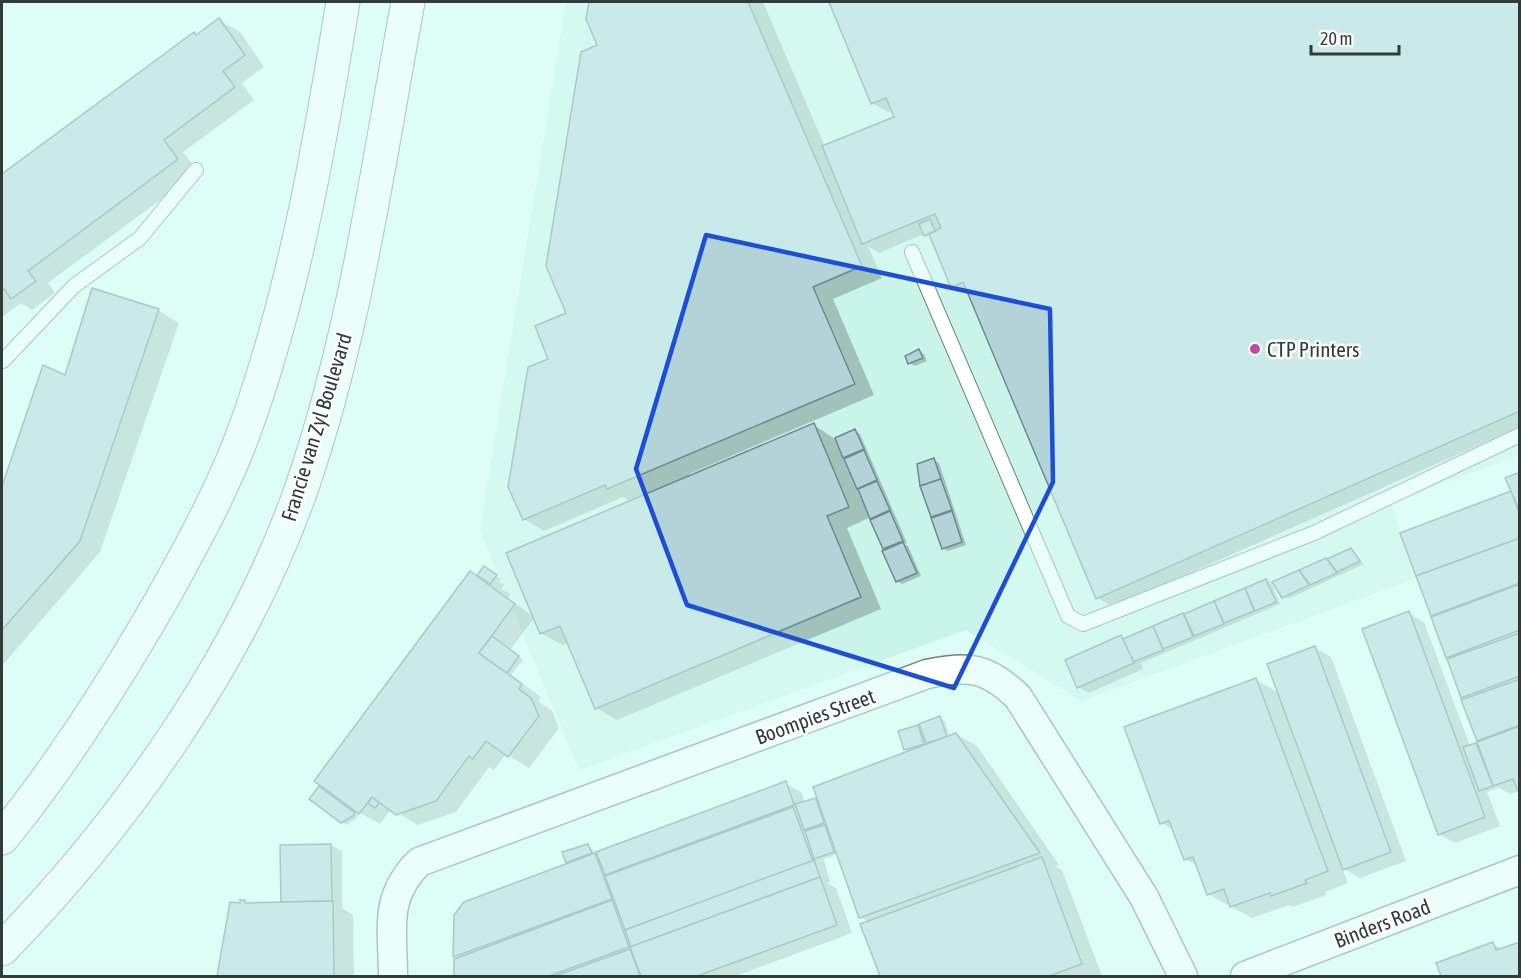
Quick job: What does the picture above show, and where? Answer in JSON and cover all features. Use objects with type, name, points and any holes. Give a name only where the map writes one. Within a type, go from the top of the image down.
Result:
[{"type":"main road","points":[[5,831],[65,754],[129,657],[187,555],[250,416],[301,238],[343,2]]},
{"type":"main road","name":"Francie van Zyl Boulevard","points":[[2,949],[102,837],[164,750],[210,679],[269,569],[309,465],[327,408],[353,303],[408,2]]},
{"type":"street","name":"Boompies Street","points":[[393,976],[393,900],[407,874],[419,862],[927,674],[951,669],[973,668],[1000,679],[1018,697],[1144,897],[1183,976]]},
{"type":"street","name":"Binders Road","points":[[1245,976],[1520,870]]},
{"type":"lane","points":[[2,364],[74,286],[140,238],[196,170]]},
{"type":"lane","points":[[912,252],[1068,616],[1083,624],[1314,533],[1520,435]]},
{"type":"highlighted area","points":[[706,235],[1050,309],[1053,482],[954,688],[687,605],[636,469]]},
{"type":"shaded area","points":[[566,2],[1519,2],[1519,455],[1391,503],[1417,578],[1081,701],[966,630],[579,770],[480,530]]},
{"type":"building","points":[[589,2],[748,2],[862,266],[813,287],[855,384],[607,489],[605,485],[523,520],[508,487],[528,367],[548,359],[535,326],[566,313],[546,266],[581,52],[597,45],[586,19]]},
{"type":"building","name":"CTP Printers","points":[[829,2],[1520,2],[1520,411],[1096,599],[963,282],[951,288],[929,234],[941,228],[935,214],[862,244],[822,146],[894,117],[886,98],[871,104]]},
{"type":"building","points":[[219,18],[245,55],[223,71],[235,87],[164,140],[178,159],[28,271],[36,281],[11,299],[4,289],[2,291],[2,174],[194,32],[196,35]]},
{"type":"building","points":[[930,219],[935,231],[924,236],[919,224]]},
{"type":"building","points":[[92,288],[159,309],[80,541],[2,630],[2,486],[43,365],[65,375]]},
{"type":"building","points":[[919,349],[923,358],[908,364],[905,356]]},
{"type":"building","points":[[814,423],[849,507],[827,516],[861,597],[595,709],[560,626],[540,634],[506,553]]},
{"type":"building","points":[[855,429],[864,449],[843,458],[835,438]]},
{"type":"building","points":[[864,450],[877,480],[857,489],[844,459]]},
{"type":"building","points":[[934,458],[941,479],[920,486],[917,464]]},
{"type":"building","points":[[1520,472],[1520,512],[1505,478]]},
{"type":"building","points":[[941,479],[952,510],[931,517],[920,486]]},
{"type":"building","points":[[877,481],[890,510],[870,519],[858,489]]},
{"type":"building","points":[[1511,491],[1520,515],[1520,538],[1416,576],[1400,533]]},
{"type":"building","points":[[890,511],[903,541],[883,549],[870,520]]},
{"type":"building","points":[[952,511],[962,542],[942,549],[931,518]]},
{"type":"building","points":[[1520,538],[1520,583],[1431,616],[1416,576]]},
{"type":"building","points":[[903,542],[917,573],[896,582],[882,551]]},
{"type":"building","points":[[1351,548],[1360,561],[1337,572],[1327,559]]},
{"type":"building","points":[[1326,558],[1337,573],[1310,585],[1299,570]]},
{"type":"building","points":[[484,566],[497,575],[490,584],[477,575]]},
{"type":"building","points":[[1299,570],[1309,585],[1282,598],[1272,582]]},
{"type":"building","points":[[470,571],[515,604],[479,653],[522,684],[519,689],[531,698],[539,716],[508,757],[486,741],[473,759],[469,756],[436,801],[396,815],[372,797],[359,814],[314,781]]},
{"type":"building","points":[[1266,579],[1276,602],[1255,611],[1245,588]]},
{"type":"building","points":[[1520,584],[1520,630],[1446,658],[1431,617]]},
{"type":"building","points":[[1245,588],[1254,611],[1224,623],[1214,601]]},
{"type":"building","points":[[1214,601],[1224,624],[1194,636],[1184,614]]},
{"type":"building","points":[[1409,611],[1485,817],[1438,835],[1362,629]]},
{"type":"building","points":[[1183,613],[1193,637],[1163,649],[1153,626]]},
{"type":"building","points":[[1153,626],[1163,650],[1133,662],[1123,639]]},
{"type":"building","points":[[1520,633],[1520,676],[1461,698],[1447,659]]},
{"type":"building","points":[[1121,635],[1134,663],[1077,688],[1065,660]]},
{"type":"building","points":[[492,636],[519,656],[507,673],[479,653]]},
{"type":"building","points":[[1315,646],[1391,852],[1343,870],[1267,664]]},
{"type":"building","points":[[1256,678],[1328,871],[1305,880],[1307,883],[1230,907],[1224,889],[1207,895],[1193,857],[1184,860],[1169,821],[1160,824],[1124,727]]},
{"type":"building","points":[[1520,679],[1520,725],[1477,741],[1461,700]]},
{"type":"building","points":[[940,716],[947,737],[926,743],[919,724]]},
{"type":"building","points":[[918,725],[924,744],[904,750],[898,731]]},
{"type":"building","points":[[1520,726],[1520,796],[1513,779],[1493,786],[1477,742]]},
{"type":"building","points":[[956,733],[1040,853],[859,918],[813,787]]},
{"type":"building","points":[[1476,743],[1493,786],[1479,791],[1463,747]]},
{"type":"building","points":[[786,781],[794,805],[605,875],[596,852]]},
{"type":"building","points":[[319,786],[355,813],[353,816],[341,823],[309,799]]},
{"type":"building","points":[[372,797],[379,803],[375,808],[368,803]]},
{"type":"building","points":[[816,798],[824,823],[804,830],[795,804]]},
{"type":"building","points":[[793,807],[813,861],[625,930],[605,876]]},
{"type":"building","points":[[825,825],[834,852],[814,859],[805,831]]},
{"type":"building","points":[[331,844],[332,901],[281,902],[280,845]]},
{"type":"building","points":[[588,844],[592,853],[566,863],[562,852]]},
{"type":"building","points":[[595,853],[612,899],[453,957],[454,915],[464,902]]},
{"type":"building","points":[[1042,857],[1082,964],[1049,976],[880,976],[860,924]]},
{"type":"building","points":[[814,860],[820,877],[631,947],[625,930]]},
{"type":"building","points":[[820,877],[837,925],[697,976],[641,976],[630,947]]},
{"type":"building","points":[[240,900],[245,900],[245,903],[333,901],[334,976],[217,976],[230,902],[240,903]]},
{"type":"building","points":[[612,900],[629,947],[549,976],[454,976],[454,959]]},
{"type":"building","points":[[1493,942],[1496,950],[1520,942],[1520,976],[1441,976],[1436,963]]},
{"type":"building","points":[[630,949],[640,976],[555,976]]},
{"type":"place","name":"CTP Printers","points":[[1255,349]]}]
